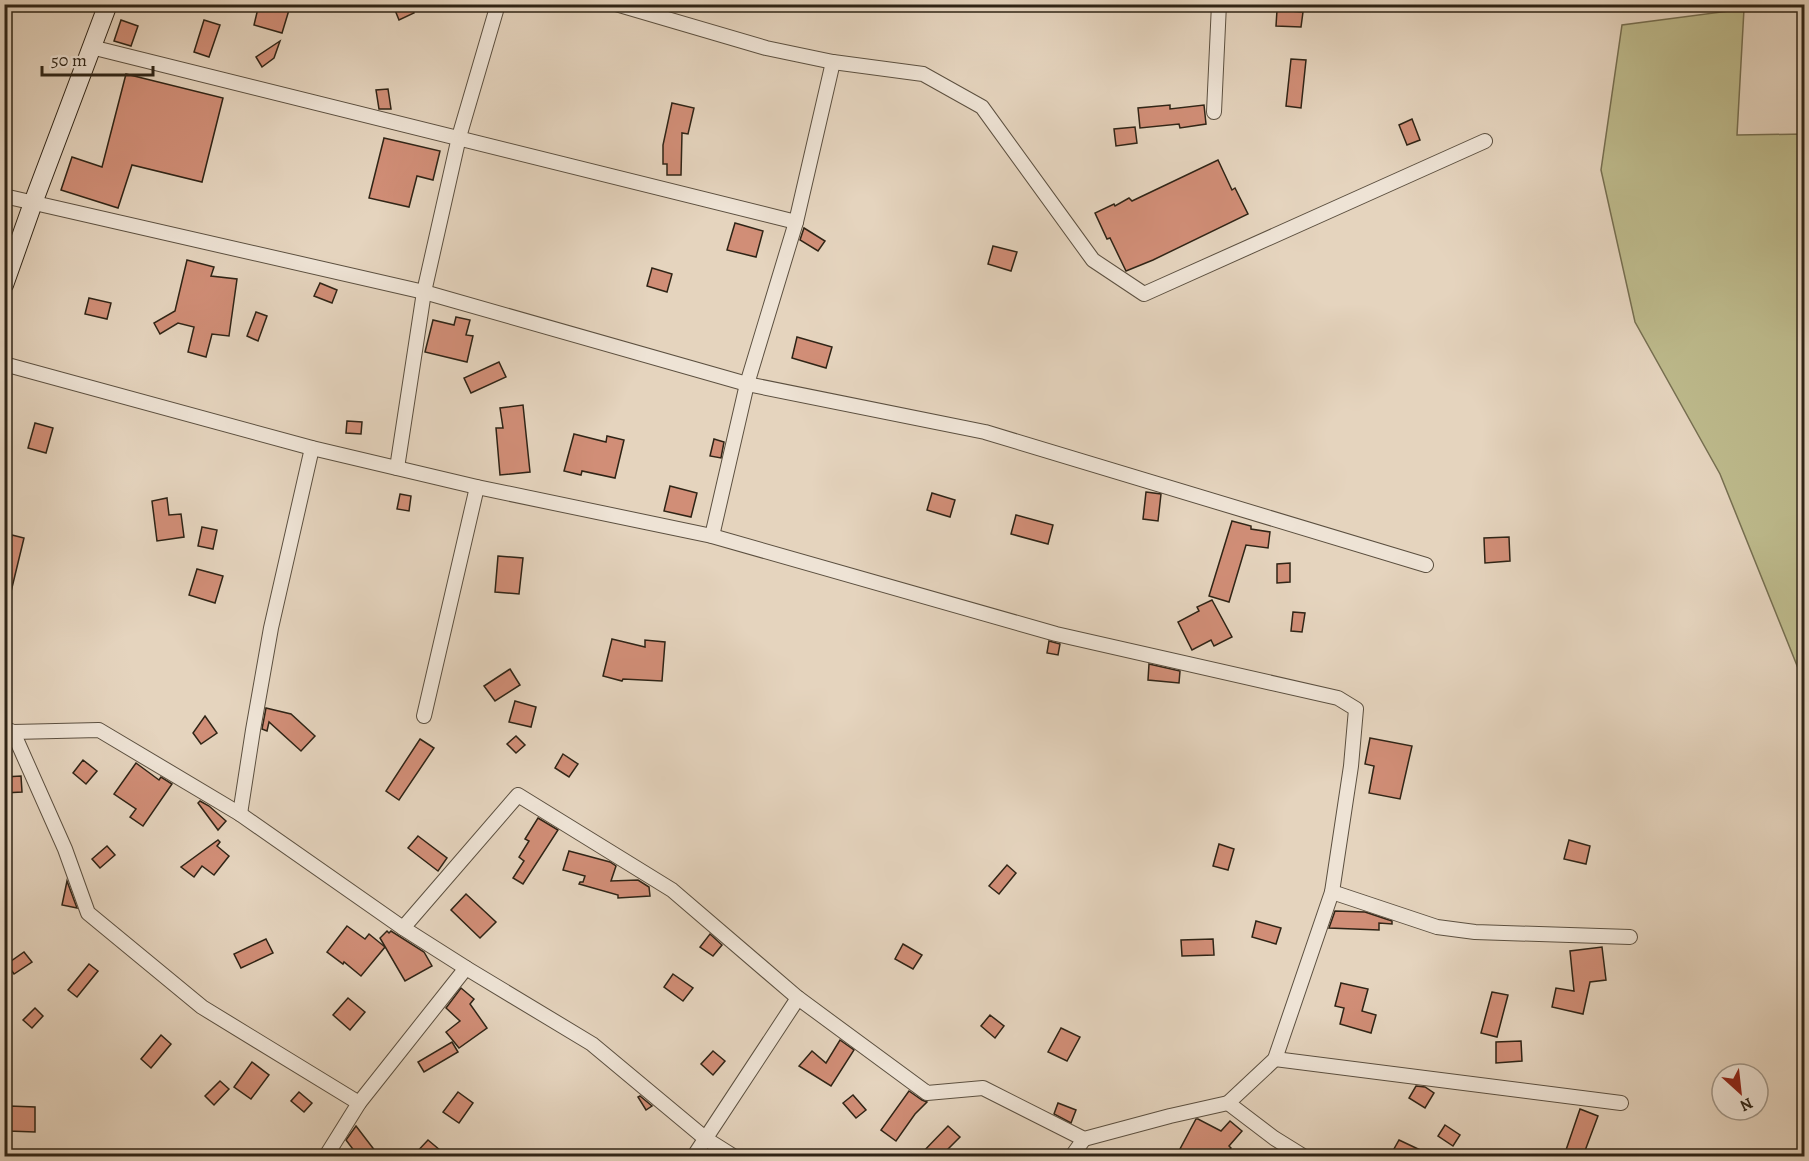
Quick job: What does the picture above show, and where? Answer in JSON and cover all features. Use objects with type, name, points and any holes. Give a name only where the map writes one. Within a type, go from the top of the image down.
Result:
[{"type":"main road","points":[[4,285],[108,4]]},
{"type":"street","points":[[397,468],[424,292],[459,137],[498,4]]},
{"type":"street","points":[[616,4],[766,48],[833,62],[923,74],[982,107],[1093,260],[1144,294],[1485,141]]},
{"type":"street","points":[[1214,112],[1218,4]]},
{"type":"street","points":[[91,47],[796,222]]},
{"type":"street","points":[[712,536],[747,384],[796,222],[833,62]]},
{"type":"street","points":[[4,196],[424,292],[747,384],[985,432],[1426,565]]},
{"type":"street","points":[[4,364],[312,448],[477,487],[712,536],[1056,634],[1338,698],[1356,710],[1352,766],[1332,892],[1275,1059],[1228,1103],[1084,1139],[983,1088],[927,1093],[798,998],[672,890],[518,795],[403,928]]},
{"type":"street","points":[[240,814],[271,628],[312,448]]},
{"type":"street","points":[[424,716],[477,487]]},
{"type":"street","points":[[359,1103],[202,1007],[88,913],[65,849],[9,730],[99,730],[240,814],[403,928],[592,1044],[706,1139],[733,1156]]},
{"type":"street","points":[[1332,892],[1437,927],[1475,932],[1630,938]]},
{"type":"street","points":[[326,1156],[359,1103],[465,968]]},
{"type":"street","points":[[694,1156],[798,998]]},
{"type":"street","points":[[1275,1059],[1621,1102]]},
{"type":"street","points":[[1228,1103],[1303,1156]]},
{"type":"street","points":[[1073,1156],[1084,1139]]},
{"type":"shaded area","points":[[1744,9],[1737,135],[1804,134],[1804,683],[1720,474],[1635,322],[1601,170],[1622,25]]},
{"type":"building","points":[[259,4],[270,4],[289,10],[282,33],[254,25]]},
{"type":"building","points":[[410,4],[414,13],[399,20],[395,10]]},
{"type":"building","points":[[1277,10],[1303,12],[1301,27],[1276,26]]},
{"type":"building","points":[[121,20],[138,26],[131,46],[114,41]]},
{"type":"building","points":[[204,20],[220,25],[209,57],[194,52]]},
{"type":"building","points":[[280,41],[274,58],[262,67],[256,57]]},
{"type":"building","points":[[1291,59],[1306,60],[1301,108],[1286,106]]},
{"type":"building","points":[[126,74],[223,98],[202,182],[132,165],[118,208],[61,190],[72,157],[102,167]]},
{"type":"building","points":[[388,89],[391,109],[379,109],[376,90]]},
{"type":"building","points":[[672,103],[694,108],[688,134],[682,133],[681,175],[667,175],[667,164],[663,164],[663,145]]},
{"type":"building","points":[[1170,105],[1170,109],[1204,105],[1206,124],[1180,128],[1179,124],[1140,128],[1138,108]]},
{"type":"building","points":[[1412,119],[1420,140],[1407,145],[1399,125]]},
{"type":"building","points":[[1135,127],[1137,143],[1116,146],[1114,129]]},
{"type":"building","points":[[384,138],[440,151],[433,180],[417,176],[409,207],[369,198]]},
{"type":"building","points":[[1218,160],[1232,190],[1235,188],[1248,214],[1126,271],[1095,213],[1129,198],[1132,201]]},
{"type":"building","points":[[735,223],[763,231],[756,257],[727,250]]},
{"type":"building","points":[[804,228],[825,241],[818,251],[800,240]]},
{"type":"building","points":[[993,246],[1017,252],[1011,271],[988,264]]},
{"type":"building","points":[[187,260],[214,267],[211,276],[237,279],[229,336],[212,334],[206,357],[188,352],[194,327],[178,323],[160,334],[154,323],[175,311]]},
{"type":"building","points":[[652,268],[672,274],[667,292],[647,286]]},
{"type":"building","points":[[320,283],[337,290],[332,303],[314,296]]},
{"type":"building","points":[[89,298],[111,303],[107,319],[85,314]]},
{"type":"building","points":[[256,312],[267,316],[258,341],[247,336]]},
{"type":"building","points":[[456,317],[470,320],[466,335],[473,336],[467,362],[425,352],[433,320],[454,325]]},
{"type":"building","points":[[797,337],[832,347],[826,368],[792,358]]},
{"type":"building","points":[[499,362],[506,377],[471,393],[464,378]]},
{"type":"building","points":[[523,405],[530,472],[500,475],[496,428],[503,428],[500,408]]},
{"type":"building","points":[[347,421],[362,422],[361,434],[346,433]]},
{"type":"building","points":[[35,423],[53,428],[46,453],[28,448]]},
{"type":"building","points":[[574,434],[606,442],[607,436],[624,440],[615,478],[582,471],[581,475],[564,471]]},
{"type":"building","points":[[714,439],[724,442],[721,458],[710,456]]},
{"type":"building","points":[[670,486],[697,493],[691,517],[664,511]]},
{"type":"building","points":[[1146,492],[1161,494],[1158,521],[1143,519]]},
{"type":"building","points":[[932,493],[955,500],[950,517],[927,510]]},
{"type":"building","points":[[400,494],[411,496],[409,511],[397,509]]},
{"type":"building","points":[[167,498],[169,515],[181,514],[184,537],[157,541],[152,501]]},
{"type":"building","points":[[1016,515],[1053,525],[1048,544],[1011,534]]},
{"type":"building","points":[[1232,521],[1251,526],[1251,529],[1270,532],[1268,548],[1246,545],[1229,602],[1209,596]]},
{"type":"building","points":[[202,527],[217,530],[213,549],[198,546]]},
{"type":"building","points":[[12,535],[24,538],[9,600],[4,600],[4,567]]},
{"type":"building","points":[[1509,537],[1510,561],[1485,563],[1484,538]]},
{"type":"building","points":[[498,556],[523,558],[519,594],[495,592]]},
{"type":"building","points":[[1290,563],[1290,582],[1277,583],[1277,564]]},
{"type":"building","points":[[197,569],[223,576],[215,603],[189,595]]},
{"type":"building","points":[[1212,600],[1232,637],[1214,646],[1211,640],[1192,650],[1178,622],[1199,611],[1197,607]]},
{"type":"building","points":[[1293,612],[1305,613],[1302,632],[1291,631]]},
{"type":"building","points":[[612,639],[645,647],[645,640],[665,642],[662,681],[623,679],[622,681],[603,676]]},
{"type":"building","points":[[1049,641],[1060,644],[1058,655],[1047,653]]},
{"type":"building","points":[[1149,664],[1180,671],[1179,683],[1148,680]]},
{"type":"building","points":[[510,669],[520,685],[495,701],[484,686]]},
{"type":"building","points":[[515,701],[536,707],[531,727],[509,722]]},
{"type":"building","points":[[266,708],[291,714],[315,736],[301,751],[269,722],[267,731],[262,729]]},
{"type":"building","points":[[205,716],[217,733],[201,744],[193,733]]},
{"type":"building","points":[[516,736],[525,745],[516,753],[507,744]]},
{"type":"building","points":[[1370,738],[1412,746],[1400,799],[1369,793],[1374,766],[1365,764]]},
{"type":"building","points":[[420,739],[434,748],[399,800],[386,791]]},
{"type":"building","points":[[563,754],[578,764],[569,777],[555,768]]},
{"type":"building","points":[[83,760],[97,771],[86,784],[73,773]]},
{"type":"building","points":[[136,763],[159,780],[161,777],[172,784],[143,826],[130,817],[136,809],[114,794]]},
{"type":"building","points":[[21,776],[22,792],[4,793],[4,777]]},
{"type":"building","points":[[200,801],[226,821],[218,830],[198,803]]},
{"type":"building","points":[[538,818],[558,830],[523,884],[513,878],[524,861],[519,857],[529,841],[525,839]]},
{"type":"building","points":[[418,836],[447,858],[438,871],[408,848]]},
{"type":"building","points":[[218,840],[220,842],[217,846],[229,856],[214,875],[202,866],[194,877],[181,867]]},
{"type":"building","points":[[1569,840],[1590,846],[1586,864],[1564,859]]},
{"type":"building","points":[[1219,844],[1234,849],[1228,870],[1213,866]]},
{"type":"building","points":[[107,846],[115,855],[100,868],[92,859]]},
{"type":"building","points":[[569,851],[610,862],[616,866],[611,881],[638,880],[649,887],[650,896],[618,898],[618,895],[579,884],[583,882],[585,876],[563,870]]},
{"type":"building","points":[[1007,865],[1016,873],[999,894],[989,886]]},
{"type":"building","points":[[67,881],[77,908],[62,905]]},
{"type":"building","points":[[466,894],[496,922],[480,938],[451,910]]},
{"type":"building","points":[[1335,911],[1365,912],[1392,921],[1392,924],[1379,923],[1379,930],[1329,928]]},
{"type":"building","points":[[1256,921],[1281,928],[1276,944],[1252,937]]},
{"type":"building","points":[[347,926],[365,939],[369,934],[385,947],[361,976],[327,952]]},
{"type":"building","points":[[387,931],[389,933],[391,931],[424,952],[432,966],[405,981],[380,938]]},
{"type":"building","points":[[710,934],[722,945],[713,956],[700,947]]},
{"type":"building","points":[[266,939],[273,953],[241,968],[234,954]]},
{"type":"building","points":[[1213,939],[1214,955],[1182,956],[1181,940]]},
{"type":"building","points":[[903,944],[922,955],[913,969],[895,959]]},
{"type":"building","points":[[1602,947],[1606,980],[1590,982],[1583,1014],[1552,1007],[1556,988],[1574,991],[1570,951]]},
{"type":"building","points":[[24,952],[32,962],[14,974],[7,964]]},
{"type":"building","points":[[89,964],[98,971],[77,997],[68,990]]},
{"type":"building","points":[[673,974],[693,988],[683,1001],[664,987]]},
{"type":"building","points":[[1341,983],[1368,989],[1362,1011],[1376,1015],[1371,1033],[1340,1024],[1344,1008],[1335,1006]]},
{"type":"building","points":[[461,988],[474,999],[470,1004],[487,1028],[459,1048],[446,1032],[460,1021],[446,1008]]},
{"type":"building","points":[[1492,992],[1508,995],[1497,1037],[1481,1033]]},
{"type":"building","points":[[348,998],[365,1012],[350,1030],[333,1015]]},
{"type":"building","points":[[35,1008],[43,1016],[32,1028],[23,1020]]},
{"type":"building","points":[[990,1015],[1004,1026],[995,1038],[981,1026]]},
{"type":"building","points":[[1061,1028],[1080,1037],[1067,1061],[1048,1052]]},
{"type":"building","points":[[161,1035],[171,1044],[151,1068],[141,1059]]},
{"type":"building","points":[[840,1040],[854,1050],[831,1086],[799,1066],[812,1051],[826,1063]]},
{"type":"building","points":[[1521,1041],[1522,1061],[1496,1063],[1496,1042]]},
{"type":"building","points":[[452,1042],[458,1052],[424,1072],[418,1062]]},
{"type":"building","points":[[713,1051],[725,1061],[713,1075],[701,1064]]},
{"type":"building","points":[[252,1062],[269,1075],[251,1099],[234,1087]]},
{"type":"building","points":[[220,1081],[229,1089],[214,1105],[205,1096]]},
{"type":"building","points":[[1416,1086],[1425,1087],[1434,1093],[1425,1108],[1409,1098]]},
{"type":"building","points":[[909,1091],[927,1102],[915,1114],[896,1141],[881,1130]]},
{"type":"building","points":[[299,1092],[312,1103],[304,1112],[291,1101]]},
{"type":"building","points":[[458,1092],[473,1103],[459,1123],[443,1112]]},
{"type":"building","points":[[853,1095],[866,1110],[856,1118],[843,1103]]},
{"type":"building","points":[[640,1096],[652,1106],[646,1110],[638,1097]]},
{"type":"building","points":[[1058,1103],[1076,1110],[1071,1123],[1054,1114]]},
{"type":"building","points":[[9,1106],[35,1107],[35,1132],[8,1131]]},
{"type":"building","points":[[1580,1109],[1598,1116],[1583,1156],[1566,1150]]},
{"type":"building","points":[[1196,1119],[1221,1131],[1230,1121],[1242,1131],[1224,1156],[1194,1156],[1180,1149]]},
{"type":"building","points":[[1445,1125],[1460,1135],[1453,1146],[1438,1136]]},
{"type":"building","points":[[356,1126],[379,1156],[358,1156],[346,1140]]},
{"type":"building","points":[[948,1126],[960,1137],[941,1156],[919,1156]]},
{"type":"building","points":[[428,1140],[447,1156],[413,1156]]},
{"type":"building","points":[[1399,1140],[1433,1156],[1390,1156]]}]
